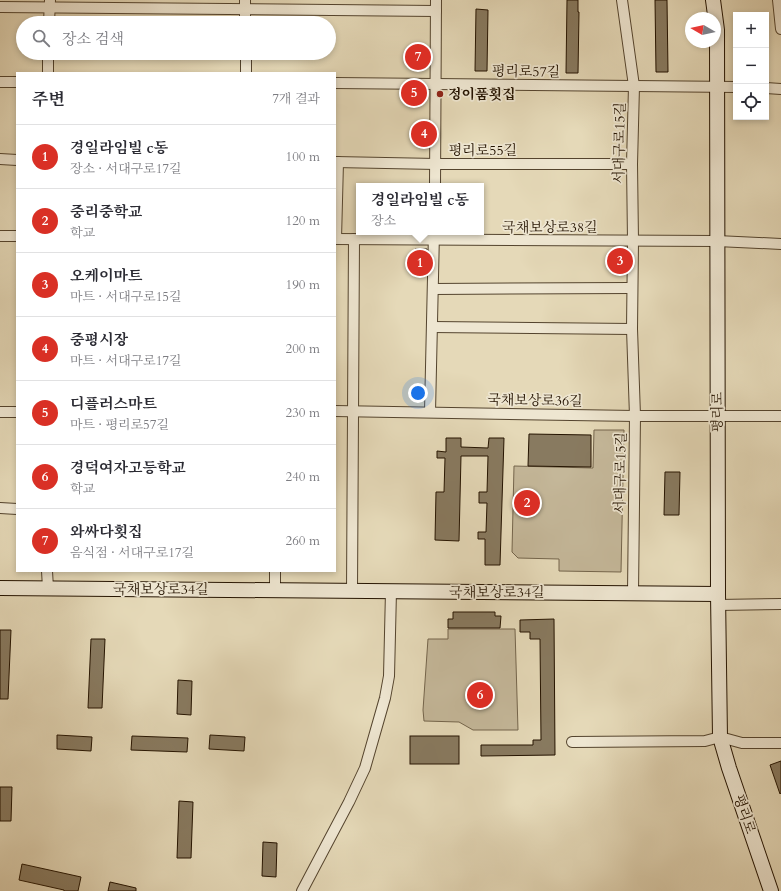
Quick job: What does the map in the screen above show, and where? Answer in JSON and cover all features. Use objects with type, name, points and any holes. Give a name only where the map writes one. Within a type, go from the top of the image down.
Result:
[{"type":"main road","name":"평리로","points":[[713,0],[717,30],[717,416],[720,737],[772,891]]},
{"type":"main road","name":"국채보상로34길","points":[[0,588],[633,593],[718,600]]},
{"type":"street","points":[[435,183],[436,0]]},
{"type":"street","name":"서대구로15길","points":[[622,0],[634,86],[632,164],[632,329],[635,416],[633,593]]},
{"type":"street","points":[[778,0],[781,29]]},
{"type":"street","points":[[0,7],[50,4],[245,4],[436,11]]},
{"type":"street","points":[[49,16],[50,4]]},
{"type":"street","points":[[245,4],[245,16]]},
{"type":"street","points":[[48,60],[48,72]]},
{"type":"street","points":[[246,60],[246,72]]},
{"type":"street","points":[[0,82],[16,82]]},
{"type":"street","name":"평리로57길","points":[[336,83],[717,86]]},
{"type":"street","points":[[717,86],[733,87]]},
{"type":"street","points":[[769,88],[781,89]]},
{"type":"street","points":[[0,160],[16,160]]},
{"type":"street","points":[[336,162],[336,240]]},
{"type":"street","name":"평리로55길","points":[[336,162],[436,164],[632,164]]},
{"type":"street","points":[[0,236],[16,236]]},
{"type":"street","points":[[430,412],[434,289],[434,236]]},
{"type":"street","name":"국채보상로38길","points":[[336,240],[434,236],[633,241],[717,241],[781,244]]},
{"type":"street","points":[[352,591],[354,239]]},
{"type":"street","points":[[434,289],[632,288]]},
{"type":"street","points":[[432,327],[632,329]]},
{"type":"street","name":"국채보상로36길","points":[[336,411],[635,416],[781,416]]},
{"type":"street","points":[[0,412],[16,412]]},
{"type":"street","points":[[0,508],[16,509]]},
{"type":"street","points":[[47,572],[48,588]]},
{"type":"street","points":[[275,572],[275,590]]},
{"type":"street","points":[[302,891],[349,802],[365,768],[385,698],[389,676],[390,591]]},
{"type":"street","points":[[718,600],[781,604]]},
{"type":"street","points":[[572,742],[705,741],[720,737],[742,743],[781,743]]},
{"type":"shaded area","points":[[594,430],[624,430],[621,572],[559,571],[559,559],[518,558],[512,552],[514,466],[593,468]]},
{"type":"shaded area","points":[[448,629],[515,629],[518,730],[473,730],[459,722],[424,721],[423,710],[428,639],[448,639]]},
{"type":"building","points":[[567,0],[578,0],[578,73],[566,73]]},
{"type":"building","points":[[655,0],[667,0],[668,72],[656,72]]},
{"type":"building","points":[[476,9],[488,10],[487,71],[475,71]]},
{"type":"building","points":[[415,249],[427,249],[426,276],[414,276]]},
{"type":"building","points":[[529,434],[591,435],[591,467],[528,466]]},
{"type":"building","points":[[446,438],[461,438],[461,447],[488,448],[489,438],[504,438],[500,565],[485,565],[485,539],[478,539],[478,532],[486,532],[487,503],[479,503],[479,492],[487,492],[488,456],[461,456],[459,541],[435,540],[436,492],[444,492],[445,458],[437,458],[437,451],[446,452]]},
{"type":"building","points":[[665,472],[680,472],[679,515],[664,515]]},
{"type":"building","points":[[453,612],[495,612],[495,616],[501,616],[500,628],[448,628],[448,619],[453,619]]},
{"type":"building","points":[[554,619],[555,755],[481,756],[481,745],[533,745],[533,740],[541,740],[540,639],[530,639],[530,632],[520,632],[520,620]]},
{"type":"building","points":[[0,630],[11,630],[8,699],[0,699]]},
{"type":"building","points":[[91,639],[105,639],[102,708],[88,708]]},
{"type":"building","points":[[178,680],[192,681],[191,715],[177,714]]},
{"type":"building","points":[[57,735],[92,737],[91,751],[57,749]]},
{"type":"building","points":[[210,735],[245,737],[244,751],[209,749]]},
{"type":"building","points":[[132,736],[188,738],[187,752],[131,750]]},
{"type":"building","points":[[410,736],[459,736],[459,764],[410,764]]},
{"type":"building","points":[[781,761],[781,793],[780,794],[770,765]]},
{"type":"building","points":[[0,787],[12,787],[11,821],[0,821]]},
{"type":"building","points":[[179,801],[193,802],[191,858],[177,858]]},
{"type":"building","points":[[263,842],[277,843],[276,877],[262,876]]},
{"type":"building","points":[[22,864],[81,877],[78,891],[64,891],[19,880]]},
{"type":"building","points":[[110,882],[136,888],[136,891],[108,891]]},
{"type":"place","name":"와싸다횟집","points":[[418,57]]},
{"type":"place","name":"디플러스마트","points":[[414,93]]},
{"type":"place","name":"정이품횟집","points":[[440,94]]},
{"type":"place","name":"중평시장","points":[[424,134]]},
{"type":"place","name":"오케이마트","points":[[620,261]]},
{"type":"place","name":"경일라임빌 c동","points":[[420,263]]},
{"type":"place","name":"중리중학교","points":[[527,503]]},
{"type":"place","name":"경덕여자고등학교","points":[[480,695]]}]
